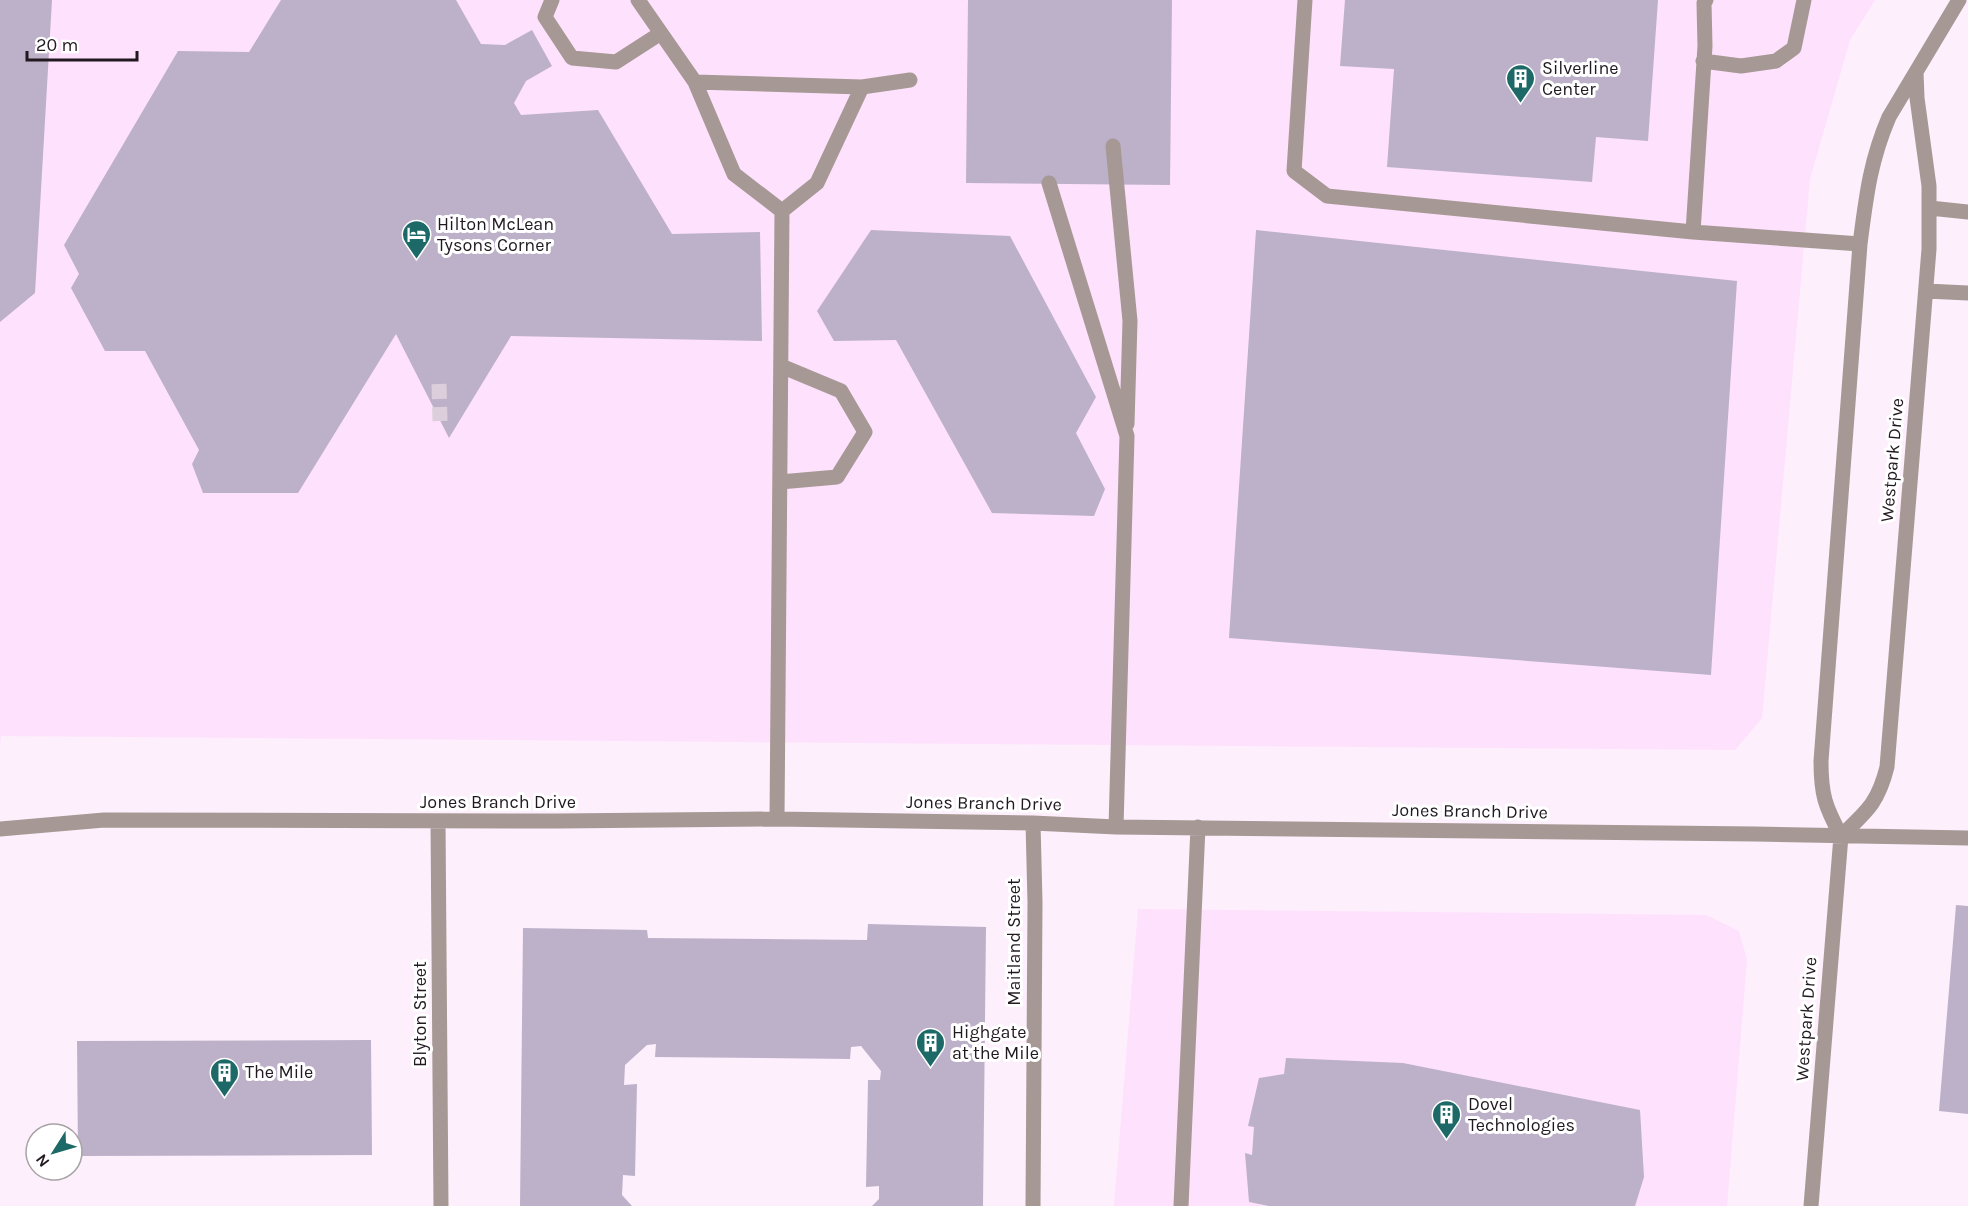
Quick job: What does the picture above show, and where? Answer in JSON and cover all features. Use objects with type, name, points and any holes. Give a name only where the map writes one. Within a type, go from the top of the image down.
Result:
[{"type":"street","points":[[552,0],[545,17],[572,58],[616,62],[661,33]]},
{"type":"street","points":[[638,0],[695,81],[734,174],[782,211]]},
{"type":"street","points":[[1305,0],[1294,171],[1327,196],[1693,232],[1860,244]]},
{"type":"street","points":[[1693,232],[1704,3],[1706,0]]},
{"type":"street","points":[[1703,61],[1741,66],[1776,61],[1794,48],[1804,0]]},
{"type":"street","points":[[1841,836],[1822,796],[1821,761],[1860,244],[1869,179],[1876,148],[1889,117],[1959,0]]},
{"type":"street","name":"Westpark Drive","points":[[1811,1206],[1841,836],[1874,803],[1880,793],[1887,767],[1926,291],[1930,208],[1916,72]]},
{"type":"street","points":[[695,81],[862,87],[910,80]]},
{"type":"street","points":[[782,211],[817,183],[862,87]]},
{"type":"street","points":[[1113,146],[1130,321],[1116,827]]},
{"type":"street","points":[[1049,183],[1127,436]]},
{"type":"street","points":[[1930,208],[1968,212]]},
{"type":"street","points":[[777,819],[782,211]]},
{"type":"street","points":[[1926,291],[1968,293]]},
{"type":"street","points":[[780,482],[837,477],[865,432],[841,391],[782,366]]},
{"type":"street","name":"Jones Branch Drive","points":[[0,829],[104,820],[777,819],[1033,823],[1116,827],[1968,838]]},
{"type":"street","name":"Blyton Street","points":[[438,821],[441,1206]]},
{"type":"street","name":"Maitland Street","points":[[1033,823],[1035,902],[1033,1206]]},
{"type":"street","points":[[1180,1206],[1198,827]]},
{"type":"shaded area","points":[[0,0],[1875,0],[1850,40],[1810,179],[1762,718],[1735,750],[1,736],[0,747]]},
{"type":"shaded area","points":[[1138,909],[1706,915],[1739,931],[1747,960],[1727,1206],[1114,1206]]},
{"type":"building","points":[[0,0],[52,0],[35,293],[0,322]]},
{"type":"building","name":"Hilton McLean Tysons Corner","points":[[281,0],[456,0],[481,44],[505,45],[532,30],[552,66],[526,81],[514,103],[521,115],[598,110],[672,234],[760,232],[762,341],[511,336],[449,438],[396,334],[298,493],[203,493],[192,464],[199,450],[145,351],[105,351],[71,288],[79,274],[64,245],[178,51],[249,52]]},
{"type":"building","points":[[968,0],[1172,0],[1170,185],[966,183]]},
{"type":"building","name":"Silverline Center","points":[[1345,0],[1658,0],[1648,141],[1596,137],[1592,182],[1387,167],[1394,69],[1340,66]]},
{"type":"building","points":[[871,230],[1010,236],[1096,397],[1076,433],[1105,489],[1094,516],[992,513],[896,340],[834,341],[817,311]]},
{"type":"building","points":[[1256,230],[1737,281],[1711,675],[1229,638]]},
{"type":"building","points":[[1956,905],[1968,906],[1968,1114],[1939,1111]]},
{"type":"building","name":"Highgate at the Mile","points":[[868,924],[986,927],[983,1206],[872,1206],[879,1199],[879,1186],[866,1187],[868,1080],[880,1080],[881,1071],[861,1046],[851,1047],[850,1059],[655,1057],[656,1044],[647,1045],[625,1065],[624,1085],[637,1084],[635,1176],[623,1175],[622,1195],[632,1206],[520,1206],[523,928],[647,930],[648,938],[867,940]]},
{"type":"building","name":"The Mile","points":[[371,1040],[372,1155],[84,1156],[84,1122],[78,1122],[77,1041]]},
{"type":"building","name":"Dovel Technologies","points":[[1286,1058],[1403,1063],[1640,1110],[1644,1177],[1635,1206],[1269,1206],[1249,1202],[1245,1153],[1252,1155],[1254,1127],[1248,1126],[1259,1078],[1284,1074]]},
{"type":"tunnel","points":[[439,384],[440,421]]},
{"type":"place","name":"Silverline Center","points":[[1521,104]]},
{"type":"place","name":"Hilton McLean Tysons Corner","points":[[416,260]]},
{"type":"place","name":"Highgate at the Mile","points":[[931,1068]]},
{"type":"place","name":"The Mile","points":[[224,1098]]},
{"type":"place","name":"Dovel Technologies","points":[[1447,1140]]}]
